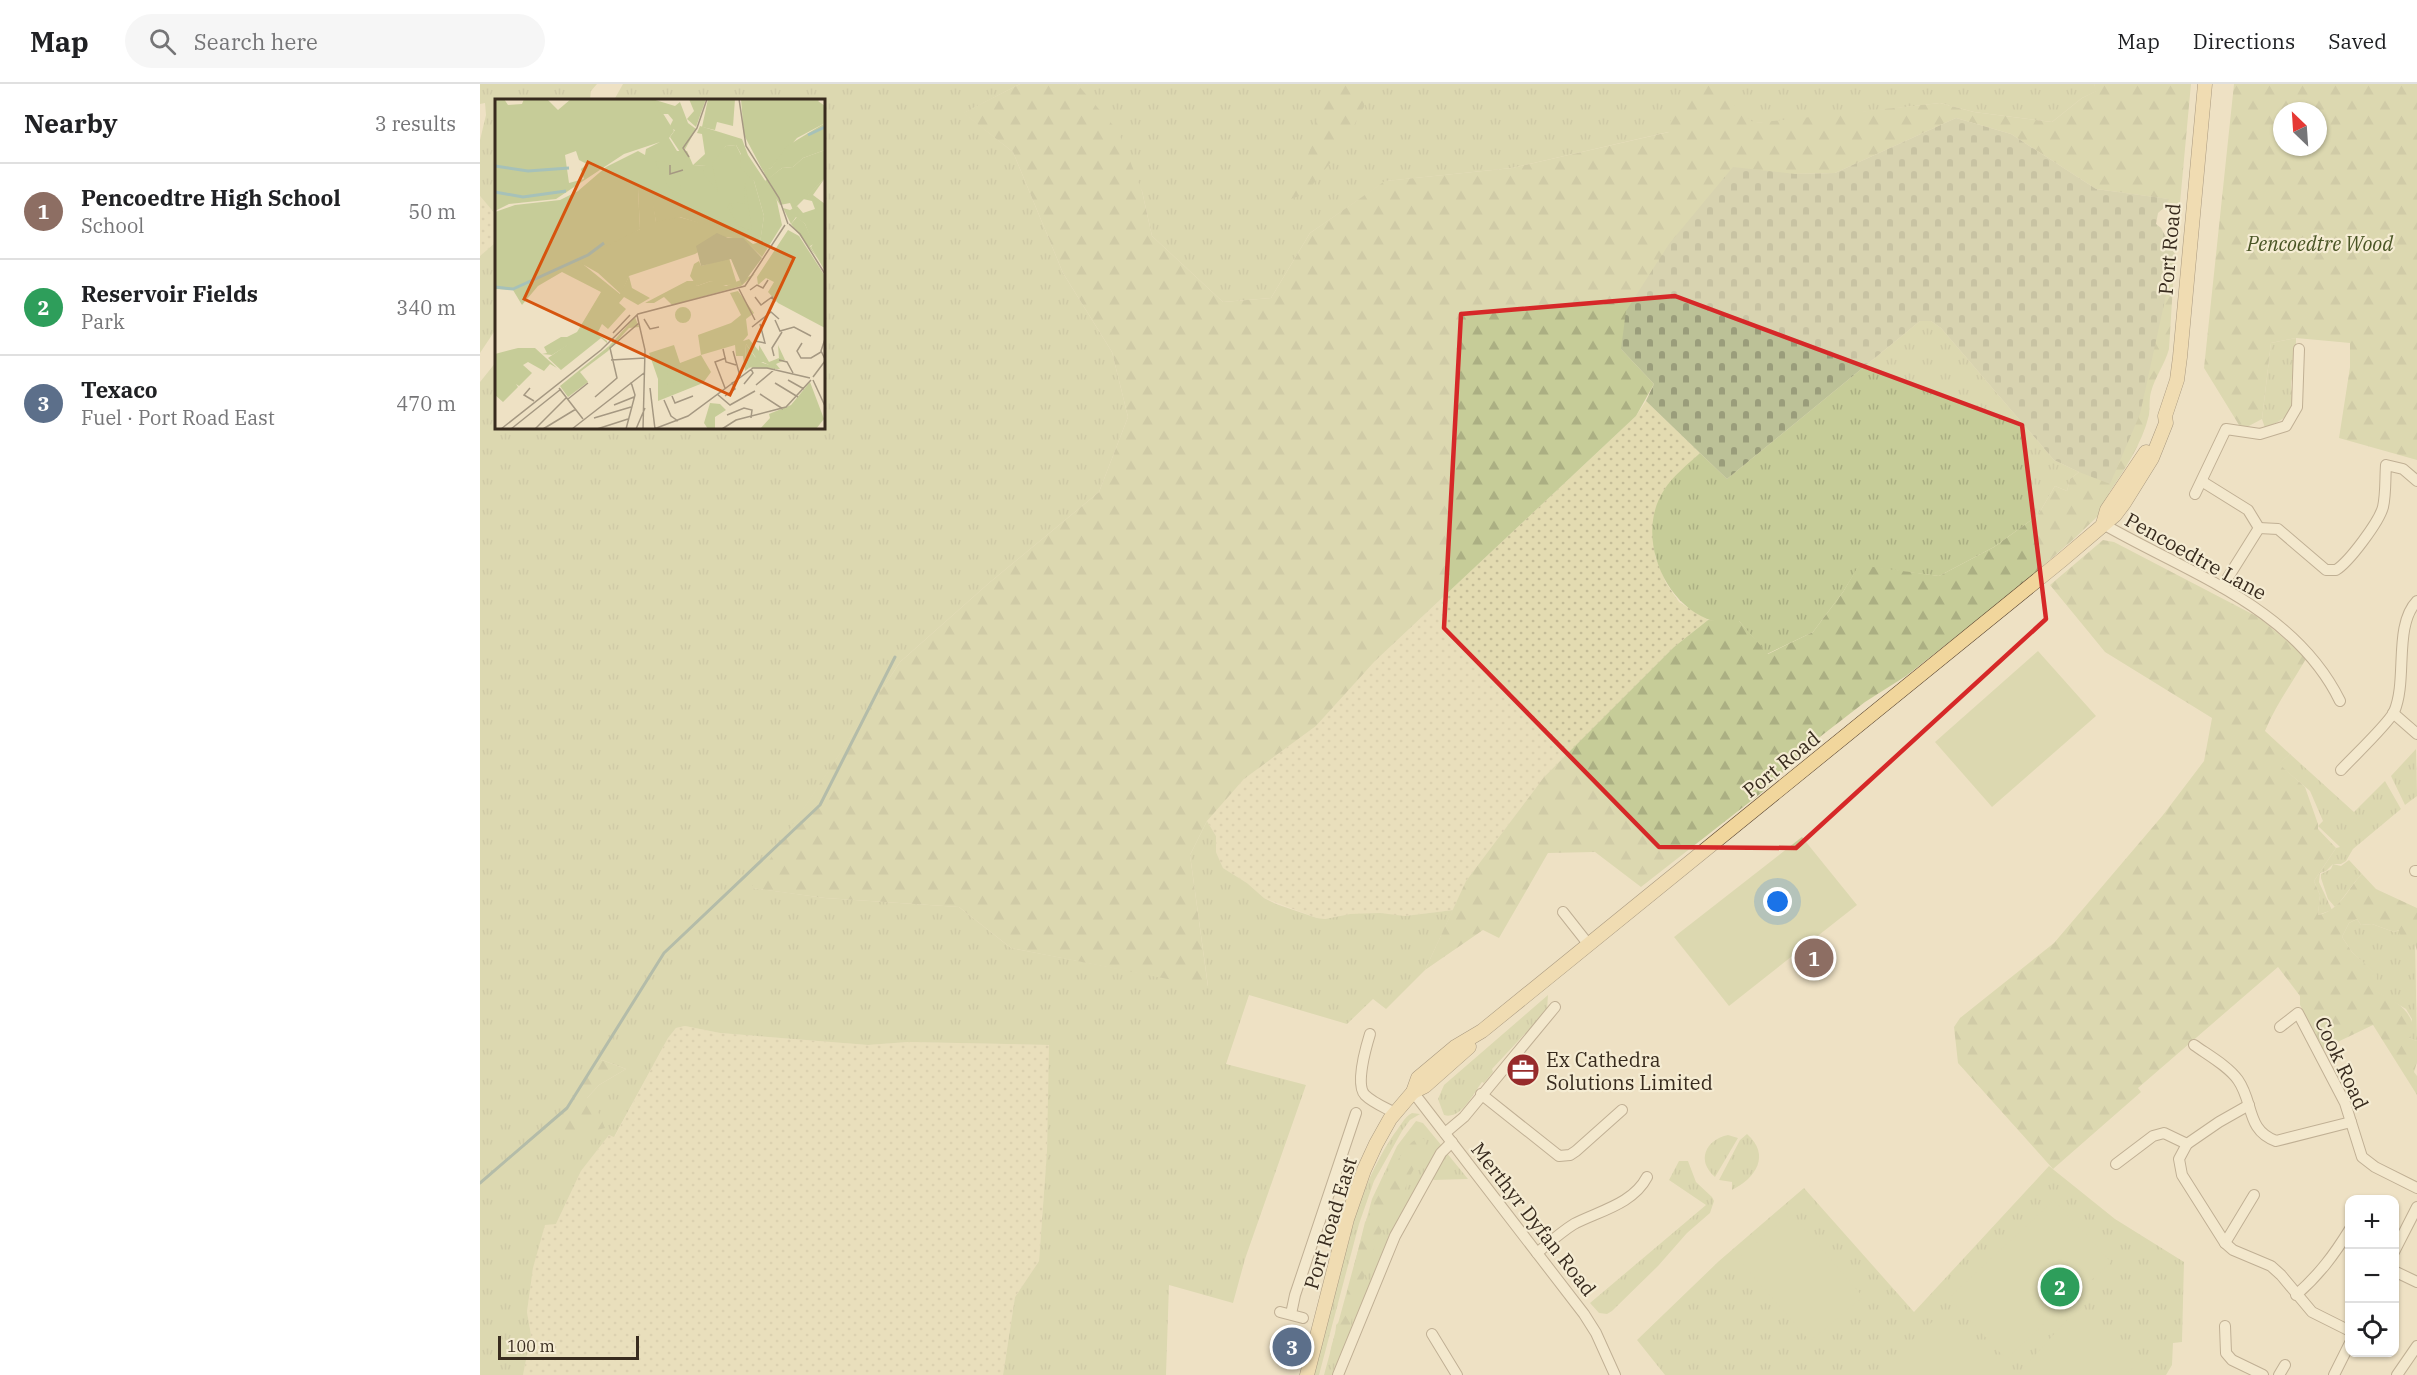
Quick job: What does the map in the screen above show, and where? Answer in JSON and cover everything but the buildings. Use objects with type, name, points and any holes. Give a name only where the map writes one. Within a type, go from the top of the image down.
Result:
[{"type":"main road","name":"Port Road","points":[[1413,1092],[1425,1086],[1473,1044],[1482,1031],[2103,524],[2107,510],[2130,478],[2165,416],[2176,381],[2205,84]]},
{"type":"main road","name":"Port Road East","points":[[1307,1375],[1347,1219],[1366,1165],[1395,1113],[1413,1092]]},
{"type":"street","points":[[2195,494],[2226,429],[2260,434],[2286,426],[2297,406],[2299,350]]},
{"type":"street","points":[[2259,528],[2278,530],[2326,570],[2336,570],[2344,564],[2379,516],[2384,504],[2385,465],[2403,469],[2417,481]]},
{"type":"street","points":[[2202,482],[2248,510],[2259,528]]},
{"type":"street","name":"Pencoedtre Lane","points":[[2103,524],[2222,587],[2256,608],[2291,636],[2316,663],[2340,701]]},
{"type":"street","points":[[2222,587],[2259,528]]},
{"type":"street","points":[[2341,770],[2393,713],[2399,690],[2404,638],[2410,608],[2417,601]]},
{"type":"street","points":[[2393,713],[2417,734]]},
{"type":"street","points":[[1563,912],[1589,945]]},
{"type":"street","points":[[1444,1133],[1464,1117],[1555,1007]]},
{"type":"street","name":"Cook Road","points":[[2280,1027],[2298,1013],[2345,1103],[2358,1150],[2367,1162],[2417,1188]]},
{"type":"street","points":[[1370,1034],[1362,1068],[1362,1090],[1366,1097],[1395,1113]]},
{"type":"street","points":[[2194,1045],[2236,1078],[2245,1092],[2255,1126],[2264,1136],[2276,1141],[2351,1122]]},
{"type":"street","name":"Merthyr Dyfan Road","points":[[1413,1092],[1587,1320],[1615,1375]]},
{"type":"street","points":[[1481,1094],[1559,1156],[1570,1155],[1576,1151],[1622,1110]]},
{"type":"street","points":[[2249,1105],[2187,1144],[2180,1159],[2182,1175],[2225,1243],[2234,1250],[2271,1266],[2312,1312],[2345,1329]]},
{"type":"street","points":[[1303,1318],[1286,1313],[1323,1213],[1356,1113]]},
{"type":"street","points":[[2116,1164],[2153,1136],[2164,1132],[2187,1144]]},
{"type":"street","points":[[1338,1375],[1395,1236],[1441,1153],[1452,1142]]},
{"type":"street","points":[[1537,1253],[1573,1225],[1625,1200],[1644,1183],[1647,1177]]},
{"type":"street","points":[[2225,1243],[2254,1195]]},
{"type":"street","points":[[2396,1249],[2417,1207]]},
{"type":"street","points":[[1323,1213],[1347,1219]]},
{"type":"street","points":[[2296,1295],[2316,1278],[2331,1260],[2345,1236]]},
{"type":"street","points":[[2399,1273],[2417,1282]]},
{"type":"street","points":[[2225,1326],[2226,1353],[2232,1360],[2263,1375]]},
{"type":"street","points":[[1432,1334],[1457,1375]]},
{"type":"street","points":[[2397,1375],[2417,1346]]},
{"type":"street","points":[[2334,1375],[2345,1352]]},
{"type":"street","points":[[2279,1375],[2285,1365]]},
{"type":"highlighted area","points":[[1675,296],[2022,425],[2046,619],[1796,848],[1659,847],[1444,628],[1461,314]]},
{"type":"shaded area","points":[[480,196],[495,214],[495,243],[480,256]]},
{"type":"shaded area","points":[[1646,401],[1700,453],[1664,490],[1655,556],[1666,583],[1679,602],[1708,620],[1674,647],[1544,777],[1466,881],[1453,910],[1405,916],[1350,914],[1325,919],[1317,918],[1264,898],[1247,883],[1223,868],[1216,852],[1216,836],[1207,821],[1244,779],[1316,726],[1375,661],[1636,416]]},
{"type":"shaded area","points":[[685,1026],[720,1033],[868,1045],[908,1042],[1050,1045],[1047,1151],[1039,1261],[1015,1297],[1003,1375],[523,1375],[531,1335],[527,1312],[533,1267],[545,1224],[556,1224],[581,1171],[609,1135],[615,1136],[668,1038],[676,1028]]},
{"type":"green space","points":[[480,84],[597,84],[591,91],[590,99],[495,99],[495,214],[480,196],[480,140],[486,115],[485,103],[480,104]]},
{"type":"green space","points":[[623,84],[1020,84],[964,113],[1013,152],[1063,273],[1112,352],[1128,417],[1099,492],[989,583],[900,662],[752,888],[825,898],[959,907],[1011,948],[1208,986],[1190,855],[1207,821],[1216,836],[1216,852],[1223,868],[1276,904],[1325,919],[1350,914],[1380,913],[1405,916],[1453,910],[1425,970],[1386,1009],[1373,999],[1347,1024],[1249,995],[1226,1064],[1306,1085],[1245,1259],[1233,1303],[1169,1285],[1166,1375],[1003,1375],[1015,1297],[1039,1261],[1047,1151],[1049,1045],[908,1042],[868,1045],[720,1033],[685,1026],[676,1028],[668,1038],[614,1137],[609,1135],[581,1171],[556,1224],[545,1225],[533,1268],[527,1312],[531,1335],[523,1375],[480,1375],[480,382],[495,363],[495,429],[825,429],[825,99],[615,99]],"holes":[[[602,1060],[626,1069],[599,1085],[587,1098],[560,1140],[583,1075]]]},
{"type":"green space","points":[[1020,84],[1077,84],[1118,131],[1142,191],[1152,236],[1223,302],[1271,298],[1310,233],[1385,181],[1512,168],[1669,132],[1672,113],[1679,101],[1691,92],[1709,85],[1728,97],[1741,113],[1754,123],[1940,103],[1974,112],[2052,122],[2082,98],[2096,91],[2094,84],[2191,84],[2180,203],[2172,210],[2165,207],[2168,199],[2096,189],[2011,134],[1956,118],[1835,173],[1795,174],[1621,349],[1654,384],[1636,416],[1375,661],[1316,726],[1244,779],[1207,821],[1190,855],[1208,987],[1011,948],[959,907],[825,898],[751,888],[900,662],[989,583],[1099,492],[1128,417],[1112,352],[1063,273],[1013,152],[963,113]]},
{"type":"green space","points":[[1077,84],[2094,84],[2097,91],[2082,98],[2052,122],[1974,112],[1940,103],[1786,121],[1690,127],[1512,168],[1386,181],[1310,233],[1271,298],[1223,302],[1152,236],[1142,191]]},
{"type":"green space","points":[[1325,84],[1364,84],[1364,107],[1340,151],[1305,194],[1291,199],[1311,147]]},
{"type":"green space","name":"Pencoedtre Wood","points":[[2234,84],[2417,84],[2417,460],[2339,438],[2350,367],[2350,343],[2296,338],[2271,343],[2262,419],[2247,427],[2239,425],[2204,368]]},
{"type":"green space","points":[[1956,118],[2011,134],[2096,189],[2169,199],[2158,213],[2156,224],[2161,228],[2175,254],[2140,414],[2110,484],[2054,460],[1941,328],[1931,321],[1920,321],[1727,479],[1646,401],[1654,384],[1621,349],[1626,311],[1669,244],[1733,167],[1795,174],[1835,173]]},
{"type":"green space","points":[[495,243],[495,330],[480,353],[480,256]]},
{"type":"green space","points":[[2175,254],[2169,349],[2151,392],[2149,415],[2142,436],[2109,493],[2113,497],[2097,517],[2013,592],[1906,676],[1865,702],[1812,743],[1765,790],[1641,887],[1595,852],[1548,853],[1499,938],[1483,930],[1425,970],[1466,881],[1544,777],[1674,647],[1708,620],[1739,621],[1768,654],[1813,632],[1843,592],[1859,565],[1939,576],[1994,547],[2038,515],[2055,486],[2067,491],[2070,479],[2079,472],[2143,261]]},
{"type":"green space","points":[[1920,321],[1931,321],[1941,328],[2054,460],[2079,472],[2070,479],[2067,491],[2055,486],[2038,515],[1994,547],[1939,576],[1859,566],[1813,632],[1767,654],[1739,621],[1711,620],[1691,610],[1677,597],[1666,581],[1653,545],[1652,526],[1656,507],[1664,490],[1700,453],[1727,479]]},
{"type":"green space","points":[[2296,338],[2296,372],[2291,385],[2295,399],[2293,405],[2285,417],[2265,428],[2262,419],[2271,343]]},
{"type":"green space","points":[[2103,540],[2114,542],[2258,617],[2307,657],[2279,702],[2265,731],[2290,754],[2279,764],[2305,787],[2318,829],[2336,848],[2314,881],[2320,895],[2318,915],[2338,904],[2362,874],[2376,889],[2417,908],[2417,951],[2415,944],[2410,946],[2402,942],[2399,930],[2394,932],[2372,924],[2361,925],[2357,919],[2349,923],[2342,937],[2352,952],[2377,975],[2376,991],[2405,1010],[2412,1022],[2414,1030],[2409,1038],[2417,1041],[2417,1062],[2414,1072],[2417,1076],[2417,1095],[2373,1025],[2323,1049],[2300,1005],[2300,996],[2278,967],[2138,1088],[2141,1092],[2053,1169],[1958,1063],[1954,1027],[1960,1018],[2054,943],[2163,815],[2204,761],[2212,718],[2105,652],[2050,585]]},
{"type":"green space","points":[[2038,651],[2096,716],[1992,807],[1935,742]]},
{"type":"green space","points":[[2416,749],[2417,796],[2405,805],[2391,776]]},
{"type":"green space","points":[[2290,754],[2354,812],[2385,781],[2401,809],[2353,849],[2346,861],[2333,864],[2320,873],[2319,882],[2332,910],[2318,915],[2320,895],[2314,881],[2336,848],[2340,847],[2318,826],[2323,821],[2310,791],[2278,764]]},
{"type":"green space","points":[[1802,837],[1857,905],[1729,1006],[1674,937]]},
{"type":"green space","points":[[2349,860],[2362,874],[2335,907],[2328,899],[2321,878],[2321,874],[2331,869],[2333,864],[2341,866]]},
{"type":"green space","points":[[2357,919],[2361,925],[2372,924],[2394,932],[2400,930],[2415,944],[2417,1041],[2409,1038],[2412,1019],[2406,1009],[2375,991],[2376,975],[2352,952],[2342,937],[2349,923]]},
{"type":"green space","points":[[1548,995],[1547,1010],[1492,1069],[1493,1072],[1484,1083],[1482,1082],[1466,1105],[1456,1114],[1444,1115],[1438,1099],[1444,1085]]},
{"type":"green space","points":[[602,1060],[626,1069],[599,1085],[587,1098],[594,1102],[605,1128],[559,1140],[582,1075]]},
{"type":"green space","points":[[1412,1113],[1420,1114],[1410,1120],[1402,1131],[1374,1181],[1359,1224],[1319,1375],[1313,1375],[1345,1251],[1365,1190],[1394,1134]]},
{"type":"green space","points":[[1416,1121],[1423,1123],[1442,1146],[1375,1271],[1333,1375],[1324,1375],[1372,1199],[1397,1146]]},
{"type":"green space","points":[[1747,1134],[1758,1150],[1758,1165],[1748,1179],[1732,1190],[1732,1182],[1719,1180],[1740,1140]]},
{"type":"green space","points":[[1728,1135],[1738,1138],[1715,1177],[1706,1164],[1706,1152],[1714,1141]]},
{"type":"green space","points":[[1416,1139],[1424,1139],[1426,1146],[1408,1180],[1403,1195],[1394,1204],[1371,1255],[1353,1312],[1348,1338],[1338,1355],[1330,1357],[1336,1325],[1341,1320],[1365,1222],[1371,1213],[1378,1190],[1387,1172]]},
{"type":"green space","points":[[1446,1152],[1468,1179],[1434,1180],[1431,1178]]},
{"type":"green space","points":[[1679,1161],[1688,1161],[1696,1182],[1712,1197],[1714,1201],[1710,1213],[1687,1233],[1658,1266],[1612,1311],[1607,1314],[1599,1313],[1590,1303],[1706,1205],[1669,1180]]},
{"type":"green space","points":[[2049,1166],[2115,1219],[2184,1262],[2182,1342],[2173,1343],[2172,1365],[2166,1375],[1665,1375],[1637,1340],[1719,1261],[1804,1188],[1914,1312]]},
{"type":"green space","points":[[2054,1200],[2111,1262],[2006,1359],[1949,1298]]},
{"type":"green space","points":[[1791,1213],[1863,1297],[1810,1341],[1738,1259]]},
{"type":"green space","points":[[1943,1312],[2001,1375],[1874,1375]]},
{"type":"green space","points":[[2074,1312],[2134,1366],[2126,1375],[2017,1375]]},
{"type":"waterway","points":[[480,1183],[567,1108],[664,953],[820,805],[895,657]]},
{"type":"place","name":"Pencoedtre High School","points":[[1814,958]]},
{"type":"place","name":"Ex Cathedra Solutions Limited","points":[[1523,1070]]},
{"type":"place","name":"Reservoir Fields","points":[[2060,1287]]},
{"type":"place","name":"Texaco","points":[[1292,1347]]}]
